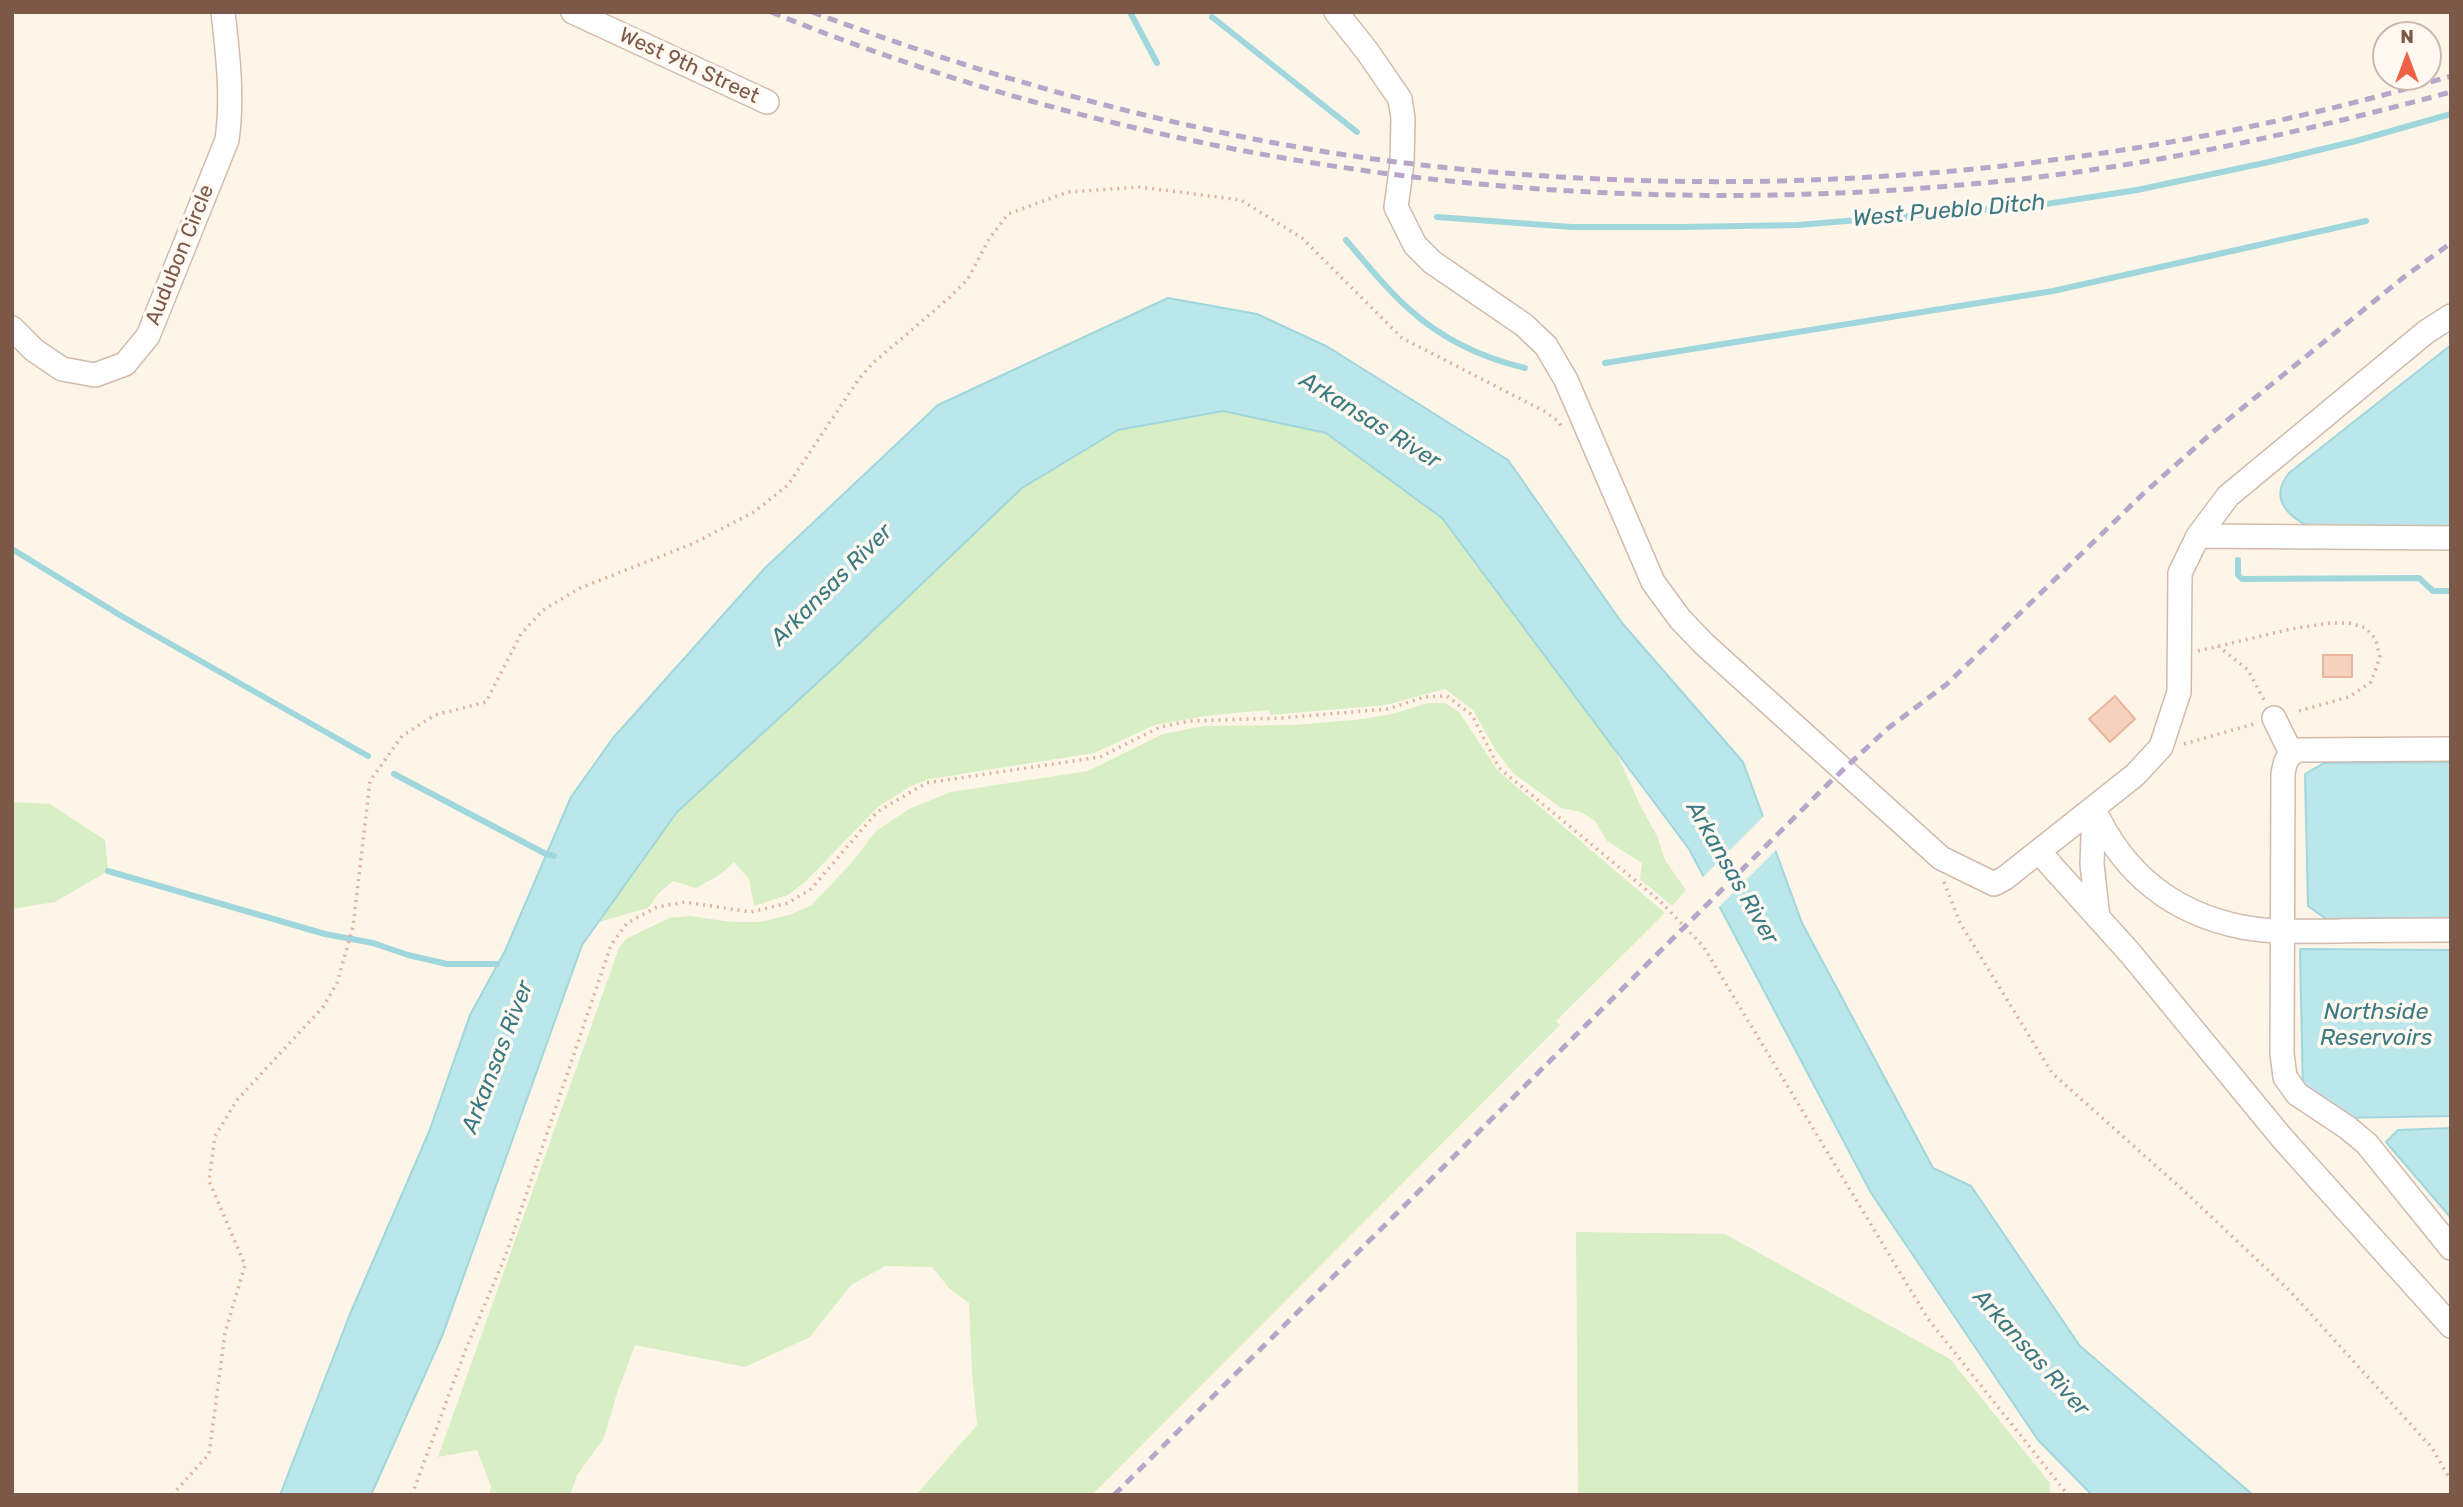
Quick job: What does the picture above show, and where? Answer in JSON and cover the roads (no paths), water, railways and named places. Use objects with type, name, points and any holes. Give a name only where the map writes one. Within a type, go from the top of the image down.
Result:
[{"type":"street","name":"Audubon Circle","points":[[12,328],[34,351],[62,369],[95,375],[125,363],[148,336],[227,140],[231,110],[230,77],[223,12]]},
{"type":"street","name":"West 9th Street","points":[[573,12],[767,102]]},
{"type":"street","points":[[1336,12],[1367,51],[1399,99],[1403,118],[1402,163],[1396,206],[1404,226],[1416,245],[1432,262],[1524,325],[1546,346],[1566,380],[1653,582],[1680,619],[1704,644],[1941,858],[1994,884],[2094,809],[2135,775],[2161,747],[2179,692],[2180,573],[2198,536],[2228,496],[2426,332],[2451,316]]},
{"type":"street","points":[[2198,536],[2451,538]]},
{"type":"street","points":[[2274,718],[2291,753]]},
{"type":"street","points":[[2451,749],[2299,750],[2291,753],[2285,761],[2282,1054],[2285,1076],[2297,1094],[2367,1144],[2451,1248]]},
{"type":"street","points":[[2094,809],[2092,864],[2098,918]]},
{"type":"street","points":[[2094,809],[2103,829],[2124,860],[2147,882],[2177,904],[2207,918],[2243,927],[2283,931],[2451,930]]},
{"type":"street","points":[[2039,852],[2130,953],[2282,1138],[2451,1326]]},
{"type":"water","name":"Arkansas River","points":[[1168,298],[1257,314],[1328,347],[1508,460],[1622,623],[1743,762],[1802,923],[1933,1168],[1971,1186],[2080,1346],[2253,1495],[2092,1495],[2038,1440],[1871,1193],[1689,849],[1442,518],[1326,433],[1223,411],[1118,430],[1022,488],[842,660],[677,812],[582,945],[443,1334],[371,1495],[280,1495],[350,1314],[429,1132],[470,1015],[505,951],[571,797],[613,738],[765,568],[938,405]]},
{"type":"water","points":[[2451,345],[2451,529],[2310,527],[2288,512],[2283,505],[2281,490],[2289,473]]},
{"type":"water","points":[[2451,762],[2451,918],[2326,919],[2308,906],[2305,774],[2324,763]]},
{"type":"water","name":"Northside Reservoirs","points":[[2300,949],[2451,950],[2451,1116],[2337,1118],[2303,1096]]},
{"type":"water","points":[[2451,1128],[2451,1218],[2386,1142],[2398,1130]]},
{"type":"waterway","points":[[1130,12],[1157,63]]},
{"type":"waterway","name":"West Pueblo Ditch","points":[[1212,17],[1357,132]]},
{"type":"waterway","name":"West Pueblo Ditch","points":[[1437,217],[1572,227],[1798,225],[2040,205],[2137,190],[2269,162],[2451,114]]},
{"type":"waterway","points":[[1605,363],[2053,291],[2366,221]]},
{"type":"waterway","points":[[1346,240],[1392,293],[1422,320],[1479,353],[1525,368]]},
{"type":"waterway","points":[[12,549],[123,617],[368,756]]},
{"type":"waterway","points":[[2238,560],[2238,575],[2242,579],[2419,578],[2433,591],[2451,591]]},
{"type":"waterway","points":[[394,774],[554,856]]},
{"type":"waterway","points":[[108,871],[325,934],[373,943],[408,955],[447,964],[497,964]]},
{"type":"railway","points":[[771,12],[921,67],[1074,113],[1229,148],[1386,174],[1544,189],[1703,195],[1862,192],[2021,179],[2130,164],[2238,144],[2451,92]]},
{"type":"railway","points":[[812,12],[883,38],[1030,84],[1104,105],[1254,139],[1405,163],[1537,175],[1669,181],[1801,180],[1932,173],[2064,159],[2194,138],[2323,110],[2451,76]]},
{"type":"railway","points":[[1114,1495],[1830,782],[1887,729],[1947,684],[2144,493],[2214,431],[2404,277],[2451,243]]}]
